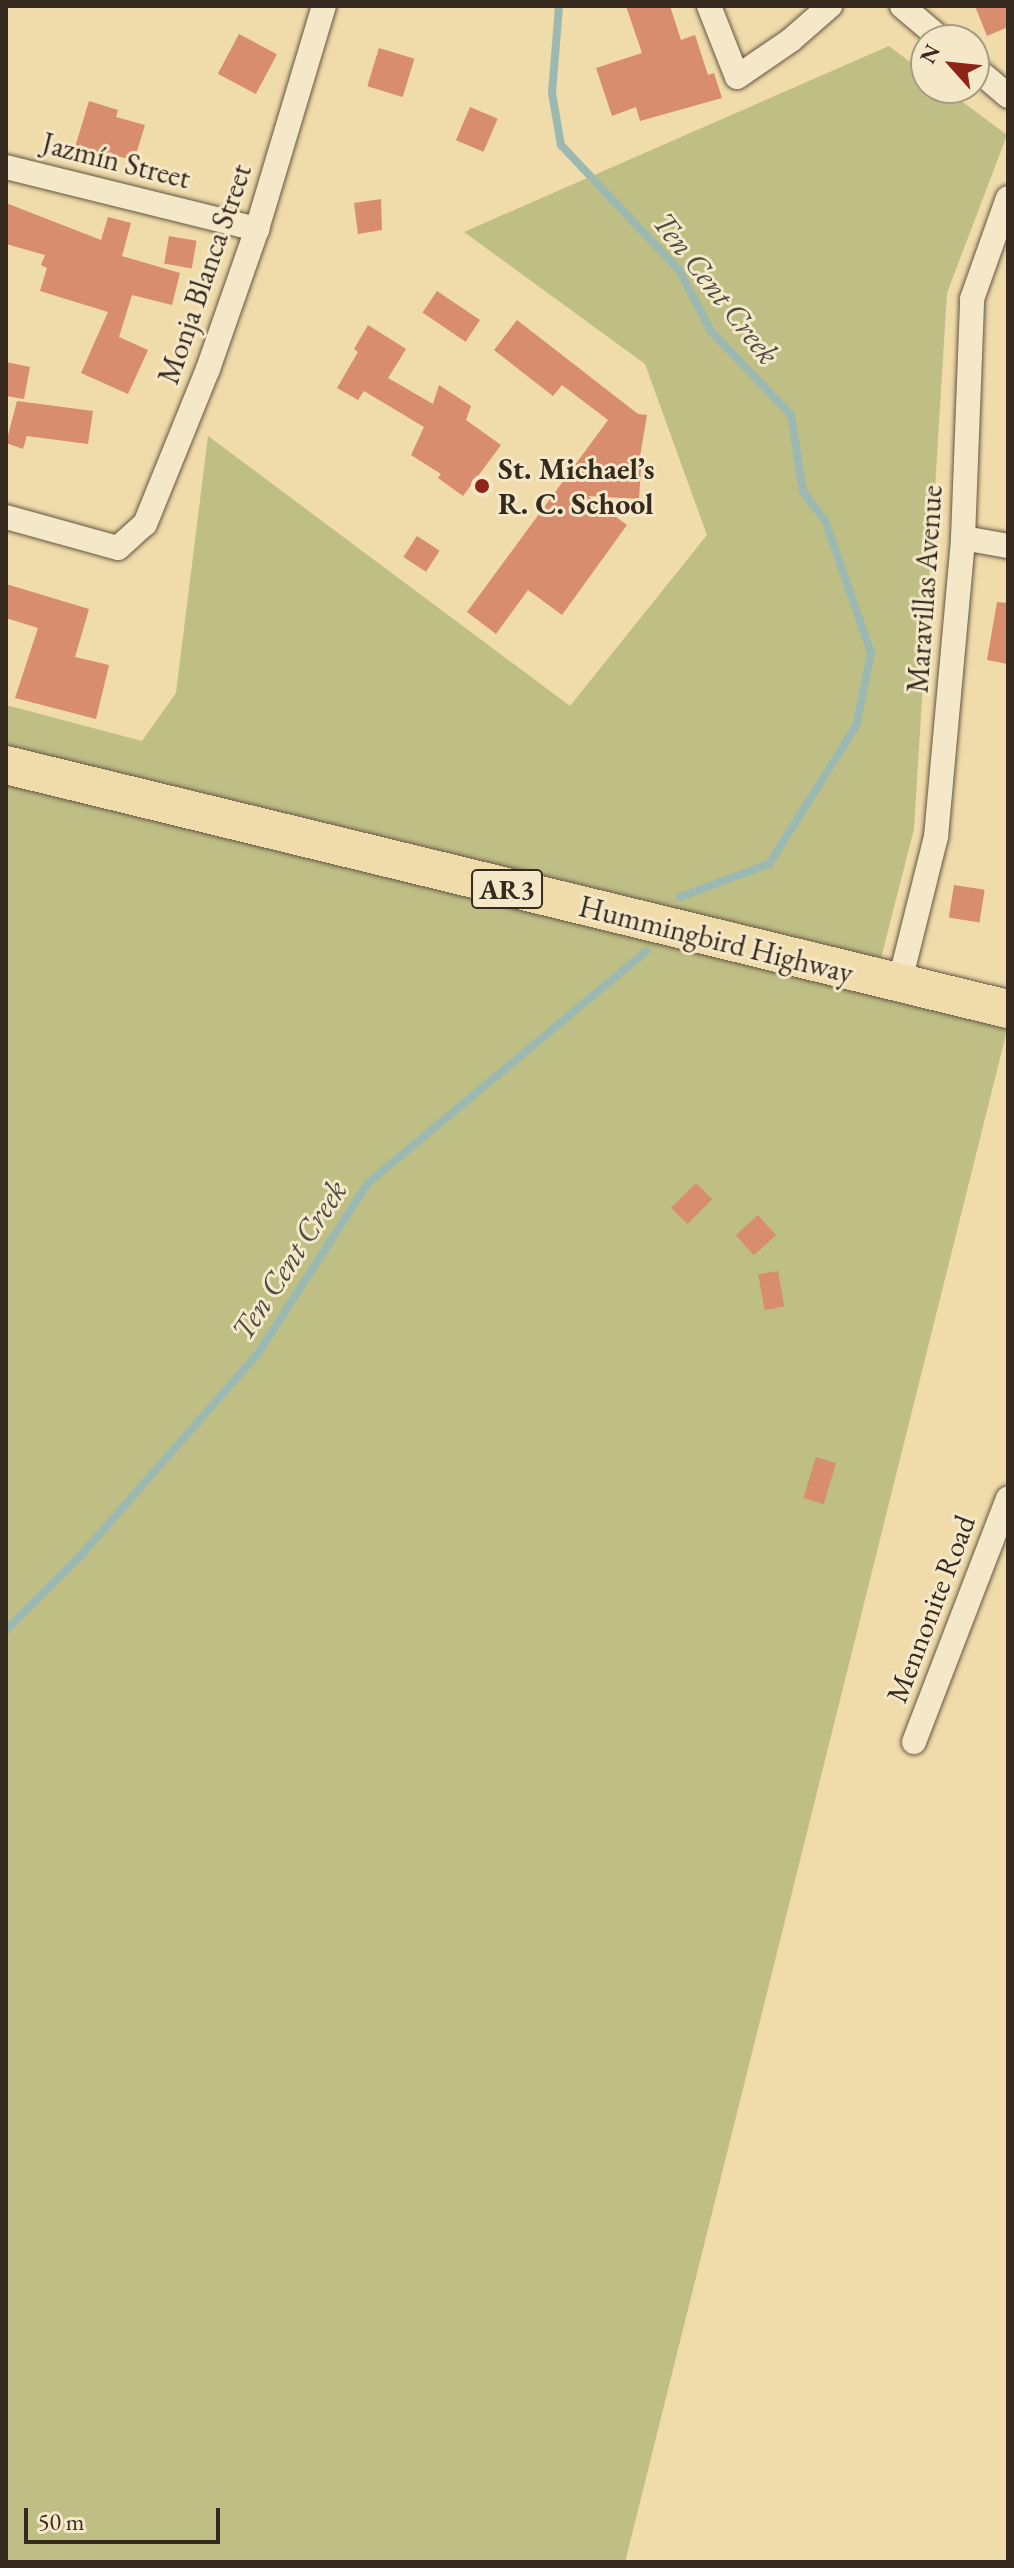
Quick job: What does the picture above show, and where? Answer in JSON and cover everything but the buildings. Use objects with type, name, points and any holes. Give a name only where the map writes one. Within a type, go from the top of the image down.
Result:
[{"type":"main road","name":"Hummingbird Highway","points":[[6,765],[899,985],[1008,1009]]},
{"type":"street","name":"Monja Blanca Street","points":[[6,517],[118,548],[145,524],[208,369],[257,229],[324,6]]},
{"type":"street","points":[[709,6],[737,77],[791,40],[830,6]]},
{"type":"street","points":[[902,6],[923,24]]},
{"type":"street","points":[[990,81],[1008,96]]},
{"type":"street","name":"Jazmín Street","points":[[6,167],[257,229]]},
{"type":"street","name":"Maravillas Avenue","points":[[899,985],[936,837],[963,538],[972,299],[1008,198]]},
{"type":"street","points":[[963,538],[1008,546]]},
{"type":"street","name":"Mennonite Road","points":[[914,1742],[1008,1498]]},
{"type":"shaded area","points":[[889,46],[910,62],[910,104],[965,104],[1007,135],[947,293],[914,829],[881,958],[6,745],[6,705],[142,741],[176,693],[208,436],[570,706],[707,535],[645,364],[464,232]]},
{"type":"shaded area","points":[[6,779],[1007,1029],[625,2562],[6,2562]]},
{"type":"waterway","name":"Ten Cent Creek","points":[[559,6],[552,93],[561,145],[679,270],[711,331],[791,415],[803,492],[825,520],[871,653],[856,726],[769,864],[680,897]]},
{"type":"waterway","name":"Ten Cent Creek","points":[[6,1630],[81,1555],[257,1355],[368,1183],[646,951]]},
{"type":"place","name":"St. Michael’s R. C. School","points":[[482,486]]}]
